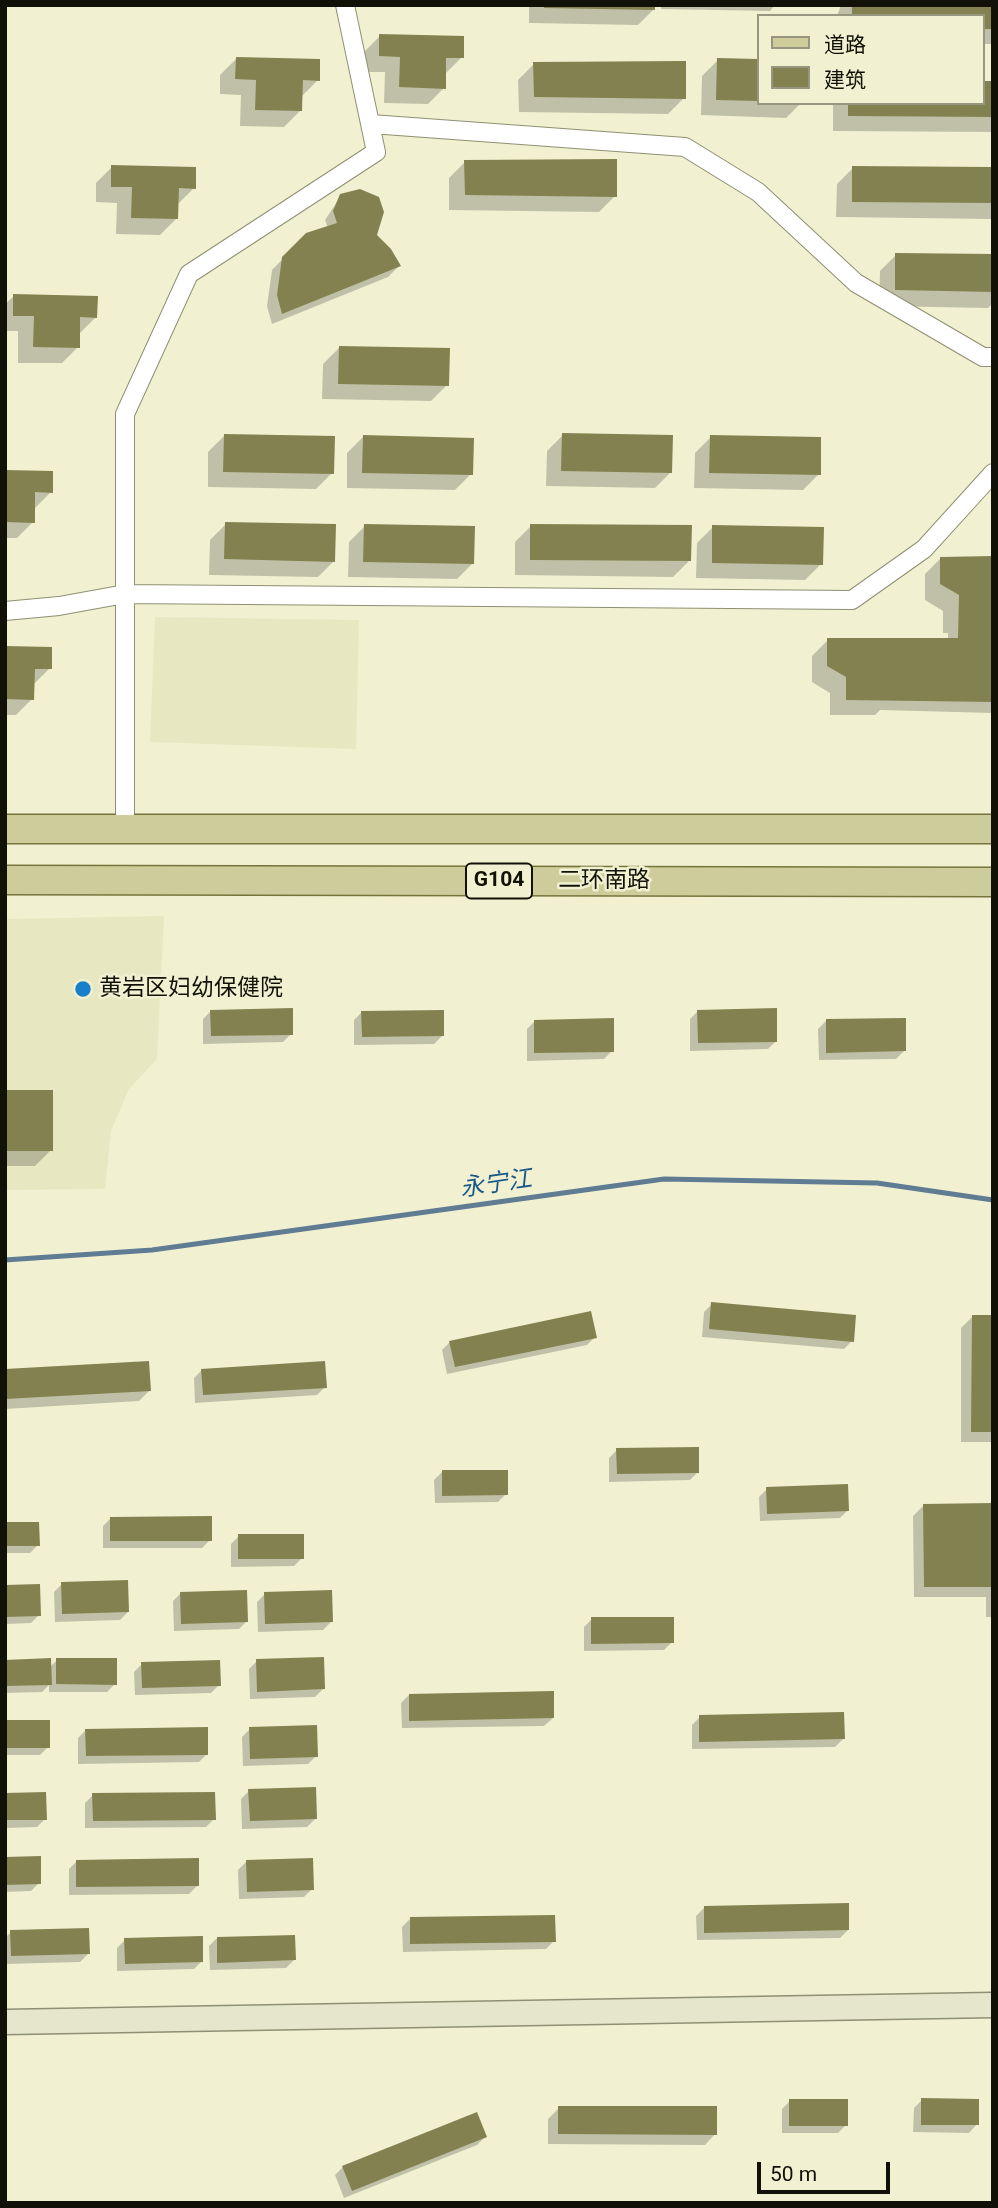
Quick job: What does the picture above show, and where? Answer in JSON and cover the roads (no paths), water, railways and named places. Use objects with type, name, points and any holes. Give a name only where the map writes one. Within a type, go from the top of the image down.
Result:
[{"type":"main road","points":[[5,828],[993,829]]},
{"type":"main road","name":"二环南路","points":[[5,880],[993,882]]},
{"type":"street","points":[[125,829],[125,414],[189,274],[376,152],[345,5]]},
{"type":"street","points":[[371,124],[685,147],[758,191],[856,283],[983,357],[993,357]]},
{"type":"street","points":[[5,611],[59,606],[125,594],[852,600],[924,549],[993,473]]},
{"type":"street","points":[[5,2022],[993,2005]]},
{"type":"waterway","name":"永宁江","points":[[5,1260],[152,1250],[664,1179],[877,1183],[993,1200]]},
{"type":"place","name":"黄岩区妇幼保健院","points":[[83,989]]}]
